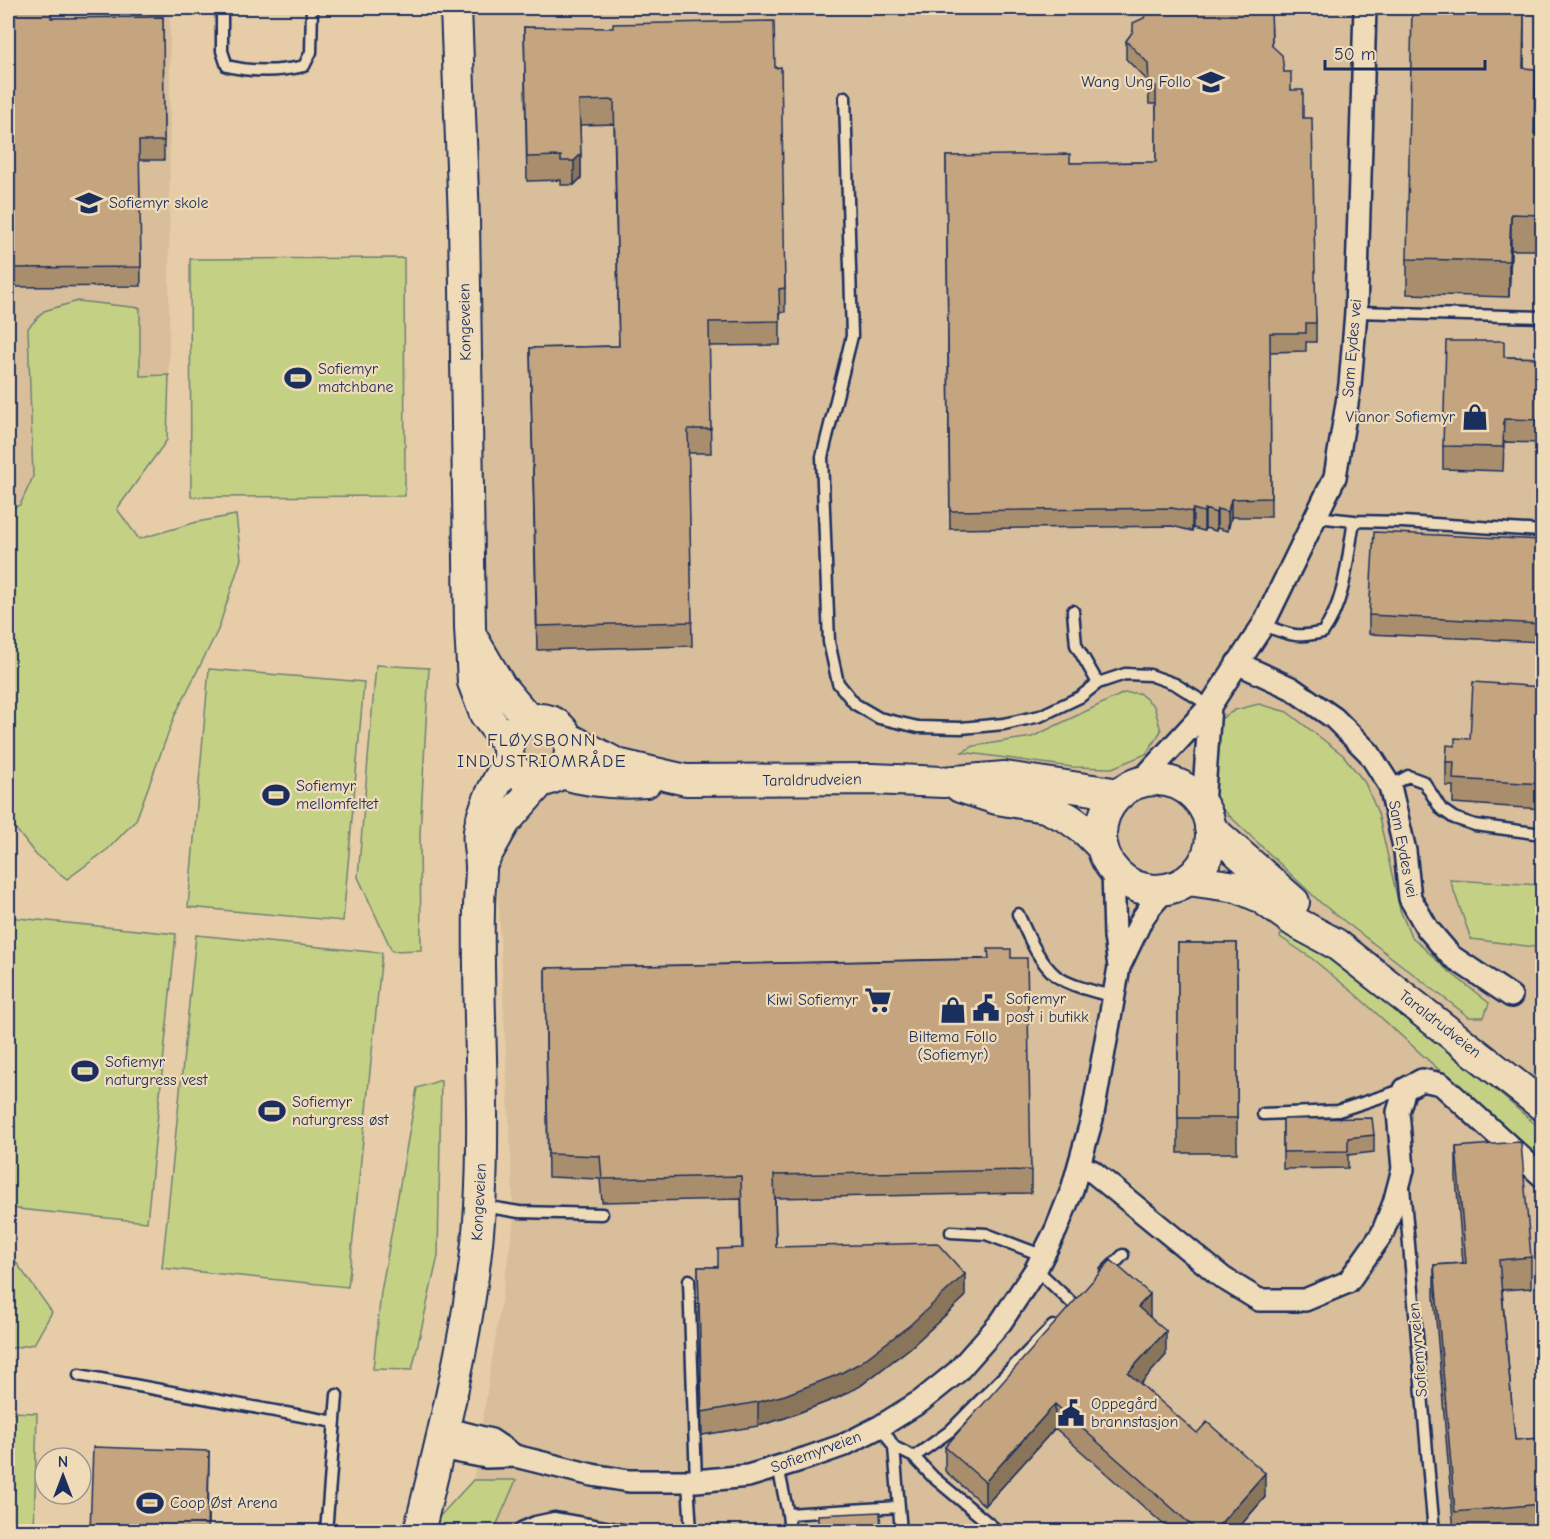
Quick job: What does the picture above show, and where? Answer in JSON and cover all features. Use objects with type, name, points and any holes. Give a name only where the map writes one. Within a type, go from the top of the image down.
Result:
[{"type":"main road","name":"Kongeveien","points":[[419,1532],[466,1327],[475,1268],[482,1147],[479,832],[509,753],[479,701],[472,682],[464,232],[456,8]]},
{"type":"main road","name":"Kongeveien","points":[[471,636],[501,687],[529,720]]},
{"type":"main road","points":[[529,720],[552,721],[562,728],[568,738],[570,756],[551,777],[523,777],[515,770],[509,753],[515,730],[529,720]]},
{"type":"main road","name":"Taraldrudveien","points":[[568,738],[616,764],[682,780]]},
{"type":"main road","name":"Kongeveien","points":[[481,866],[505,822],[551,777]]},
{"type":"main road","name":"Taraldrudveien","points":[[551,777],[616,784],[682,780],[717,782],[872,779],[943,782],[1005,777],[1130,788]]},
{"type":"main road","points":[[1164,780],[1175,784],[1195,796],[1207,817],[1211,839],[1207,857],[1197,872],[1177,884],[1155,890],[1138,887],[1122,878],[1108,859],[1102,824],[1107,809],[1130,788],[1164,780]]},
{"type":"main road","name":"Taraldrudveien","points":[[943,782],[997,799],[1045,807],[1068,818],[1086,831],[1108,859]]},
{"type":"main road","name":"Taraldrudveien","points":[[1207,817],[1336,944],[1542,1105]]},
{"type":"main road","name":"Taraldrudveien","points":[[1177,884],[1237,887],[1260,897],[1295,922],[1336,944]]},
{"type":"street","name":"Sam Eydes vei","points":[[1130,788],[1210,706],[1263,625],[1335,477],[1350,385],[1356,312],[1365,8]]},
{"type":"street","name":"Sam Eydes vei","points":[[1237,663],[1291,688],[1334,718],[1370,753],[1390,786],[1405,850],[1410,898],[1427,928],[1451,956],[1511,996]]},
{"type":"street","name":"Sam Eydes vei","points":[[1207,817],[1210,706]]},
{"type":"street","name":"Sofiemyrveien","points":[[1108,859],[1119,967]]},
{"type":"street","name":"Sofiemyrveien","points":[[442,1438],[491,1440],[515,1456],[592,1475],[629,1481],[692,1481],[747,1476],[844,1445],[881,1426],[921,1401],[957,1372],[1001,1322],[1040,1263],[1068,1200],[1092,1119],[1119,967],[1142,919],[1151,906],[1177,884]]},
{"type":"street","points":[[1405,1089],[1422,1080],[1440,1084],[1542,1176]]},
{"type":"street","name":"Sofiemyrveien","points":[[1079,1166],[1092,1171],[1223,1278],[1259,1300],[1305,1300],[1348,1282],[1382,1234],[1394,1203],[1403,1169],[1398,1112],[1405,1089]]},
{"type":"lane","points":[[222,8],[222,51],[227,66],[241,70],[287,70],[304,66],[311,52],[312,8]]},
{"type":"lane","points":[[845,97],[852,336],[822,458],[829,642],[838,683],[855,704],[879,718],[918,727],[961,728],[1004,724],[1040,716],[1080,697],[1098,683],[1125,674],[1150,675],[1175,684],[1210,706]]},
{"type":"lane","points":[[1356,312],[1542,317]]},
{"type":"lane","points":[[1316,517],[1542,531]]},
{"type":"lane","points":[[1263,625],[1304,637],[1323,632],[1333,618],[1340,600],[1354,521]]},
{"type":"lane","points":[[1073,611],[1076,645],[1098,683]]},
{"type":"lane","points":[[1390,786],[1408,776],[1424,782],[1441,809],[1454,818],[1475,825],[1542,834]]},
{"type":"lane","points":[[1018,914],[1036,952],[1056,976],[1099,993],[1113,996]]},
{"type":"lane","points":[[1263,1114],[1338,1111],[1405,1089]]},
{"type":"lane","name":"Sofiemyrveien","points":[[1403,1169],[1434,1532]]},
{"type":"lane","points":[[480,1206],[519,1212],[602,1214]]},
{"type":"lane","points":[[951,1232],[986,1234],[1040,1263],[1078,1301],[1065,1313]]},
{"type":"lane","points":[[1098,1280],[1123,1255]]},
{"type":"lane","points":[[689,1280],[692,1532]]},
{"type":"lane","points":[[914,1457],[950,1431],[1057,1322]]},
{"type":"lane","points":[[79,1375],[334,1422]]},
{"type":"lane","points":[[326,1532],[337,1395]]},
{"type":"lane","points":[[881,1426],[894,1447],[901,1532]]},
{"type":"lane","points":[[894,1447],[914,1457],[933,1478],[999,1532]]},
{"type":"lane","points":[[778,1467],[790,1532]]},
{"type":"lane","points":[[788,1514],[899,1507]]},
{"type":"lane","points":[[519,1532],[521,1528],[535,1522],[554,1518],[634,1532]]},
{"type":"shaded area","name":"Sofiemyr skole","points":[[8,8],[170,8],[169,375],[140,376],[28,328],[33,477],[20,505],[8,509]]},
{"type":"shaded area","points":[[463,8],[1542,8],[1542,886],[1471,939],[1542,948],[1542,1531],[494,1531],[516,1481],[473,1480],[514,1220],[493,787]]},
{"type":"green space","name":"Sofiemyr matchbane","points":[[404,258],[405,496],[191,497],[190,259]]},
{"type":"green space","points":[[78,301],[140,308],[140,376],[169,375],[167,440],[117,509],[139,539],[197,522],[236,515],[241,559],[218,630],[175,715],[136,820],[108,849],[67,879],[36,855],[8,819],[8,509],[20,505],[33,477],[28,328],[44,311]]},
{"type":"green space","points":[[376,665],[429,668],[420,834],[421,950],[392,951],[358,877]]},
{"type":"green space","name":"Sofiemyr mellomfeltet","points":[[209,669],[364,682],[343,921],[188,907]]},
{"type":"green space","points":[[1124,693],[1139,693],[1154,706],[1161,731],[1146,754],[1112,768],[1072,767],[962,752],[974,746],[1032,737]]},
{"type":"green space","points":[[1259,704],[1287,712],[1343,755],[1365,783],[1378,813],[1400,910],[1411,936],[1446,969],[1489,1003],[1484,1017],[1469,1017],[1321,903],[1216,803],[1203,769],[1217,721],[1235,710]]},
{"type":"green space","points":[[1450,880],[1542,885],[1542,948],[1471,939]]},
{"type":"green space","name":"Sofiemyr naturgress vest","points":[[8,917],[176,934],[147,1222],[8,1208]]},
{"type":"green space","points":[[1284,926],[1316,943],[1431,1034],[1542,1130],[1542,1163],[1355,994],[1310,957],[1280,937]]},
{"type":"green space","name":"Sofiemyr naturgress øst","points":[[196,935],[382,953],[348,1287],[162,1268]]},
{"type":"green space","points":[[441,1080],[438,1256],[412,1370],[373,1369],[381,1292],[417,1088]]},
{"type":"green space","points":[[8,1254],[52,1312],[34,1344],[8,1349]]},
{"type":"green space","points":[[8,1412],[37,1413],[36,1446],[33,1446],[34,1531],[8,1531]]},
{"type":"green space","points":[[473,1480],[516,1480],[494,1531],[435,1531],[438,1518]]},
{"type":"building","name":"Sofiemyr skole","points":[[8,8],[51,8],[51,18],[163,17],[164,141],[139,141],[141,267],[13,268],[12,122],[8,122]]},
{"type":"building","points":[[1151,8],[1271,8],[1272,46],[1282,55],[1284,72],[1291,72],[1291,90],[1303,90],[1303,118],[1312,118],[1316,323],[1306,323],[1306,333],[1270,333],[1271,498],[1231,499],[1228,512],[1217,509],[1216,513],[1205,509],[1204,512],[1193,509],[1192,512],[1172,508],[950,511],[946,156],[1070,154],[1070,163],[1156,162],[1156,86],[1149,86],[1148,63],[1126,41],[1133,31],[1133,23],[1144,18]]},
{"type":"building","points":[[1412,8],[1518,8],[1518,12],[1524,12],[1523,68],[1535,69],[1534,134],[1542,134],[1542,215],[1511,214],[1509,261],[1407,259]]},
{"type":"building","points":[[774,21],[775,68],[781,67],[785,288],[779,289],[780,321],[709,322],[711,429],[688,429],[692,622],[537,626],[530,348],[619,346],[614,100],[579,101],[581,154],[574,161],[561,161],[561,156],[527,157],[524,27],[613,28],[613,24]]},
{"type":"building","points":[[1446,341],[1504,341],[1504,357],[1542,358],[1542,420],[1504,419],[1503,447],[1443,446]]},
{"type":"building","points":[[1374,532],[1542,540],[1542,624],[1369,615]]},
{"type":"building","points":[[1473,682],[1542,687],[1542,784],[1453,779],[1454,762],[1446,762],[1447,745],[1455,746],[1455,738],[1470,739]]},
{"type":"building","points":[[1178,943],[1237,943],[1237,1118],[1178,1118]]},
{"type":"building","points":[[988,949],[1011,949],[1011,958],[1027,958],[1031,1170],[774,1175],[776,1247],[937,1243],[965,1274],[910,1325],[860,1363],[837,1375],[785,1395],[702,1412],[698,1267],[718,1267],[718,1249],[743,1248],[741,1176],[602,1179],[600,1156],[548,1154],[545,968],[989,959]]},
{"type":"building","points":[[1372,1118],[1374,1135],[1348,1138],[1348,1151],[1283,1152],[1283,1119]]},
{"type":"building","points":[[1521,1143],[1531,1257],[1499,1260],[1515,1440],[1542,1438],[1542,1504],[1455,1512],[1434,1265],[1466,1263],[1456,1147]]},
{"type":"building","name":"Oppegård brannstasjon","points":[[1111,1260],[1150,1294],[1138,1307],[1166,1331],[1128,1373],[1197,1433],[1207,1422],[1265,1473],[1213,1532],[1199,1532],[1055,1404],[985,1482],[945,1447]]},
{"type":"building","name":"Coop Øst Arena","points":[[93,1447],[209,1451],[207,1532],[90,1532],[91,1506],[93,1506]]},
{"type":"building","points":[[880,1512],[881,1532],[818,1532],[818,1515]]},
{"type":"building","points":[[1308,1526],[1312,1532],[1300,1532]]},
{"type":"place","name":"Wang Ung Follo","points":[[1211,82]]},
{"type":"place","name":"Sofiemyr skole","points":[[89,203]]},
{"type":"place","name":"Sofiemyr matchbane","points":[[298,378]]},
{"type":"place","name":"Vianor Sofiemyr","points":[[1475,417]]},
{"type":"place","name":"Sofiemyr mellomfeltet","points":[[276,795]]},
{"type":"place","name":"Kiwi Sofiemyr","points":[[878,1000]]},
{"type":"place","name":"Sofiemyr post i butikk","points":[[986,1008]]},
{"type":"place","name":"Biltema Follo (Sofiemyr)","points":[[953,1010]]},
{"type":"place","name":"Sofiemyr naturgress vest","points":[[85,1071]]},
{"type":"place","name":"Sofiemyr naturgress øst","points":[[272,1111]]},
{"type":"place","name":"Oppegård brannstasjon","points":[[1071,1413]]},
{"type":"place","name":"Coop Øst Arena","points":[[150,1503]]},
{"type":"district","name":"FLØYSBONN INDUSTRIOMRÅDE","points":[[542,750]]}]
